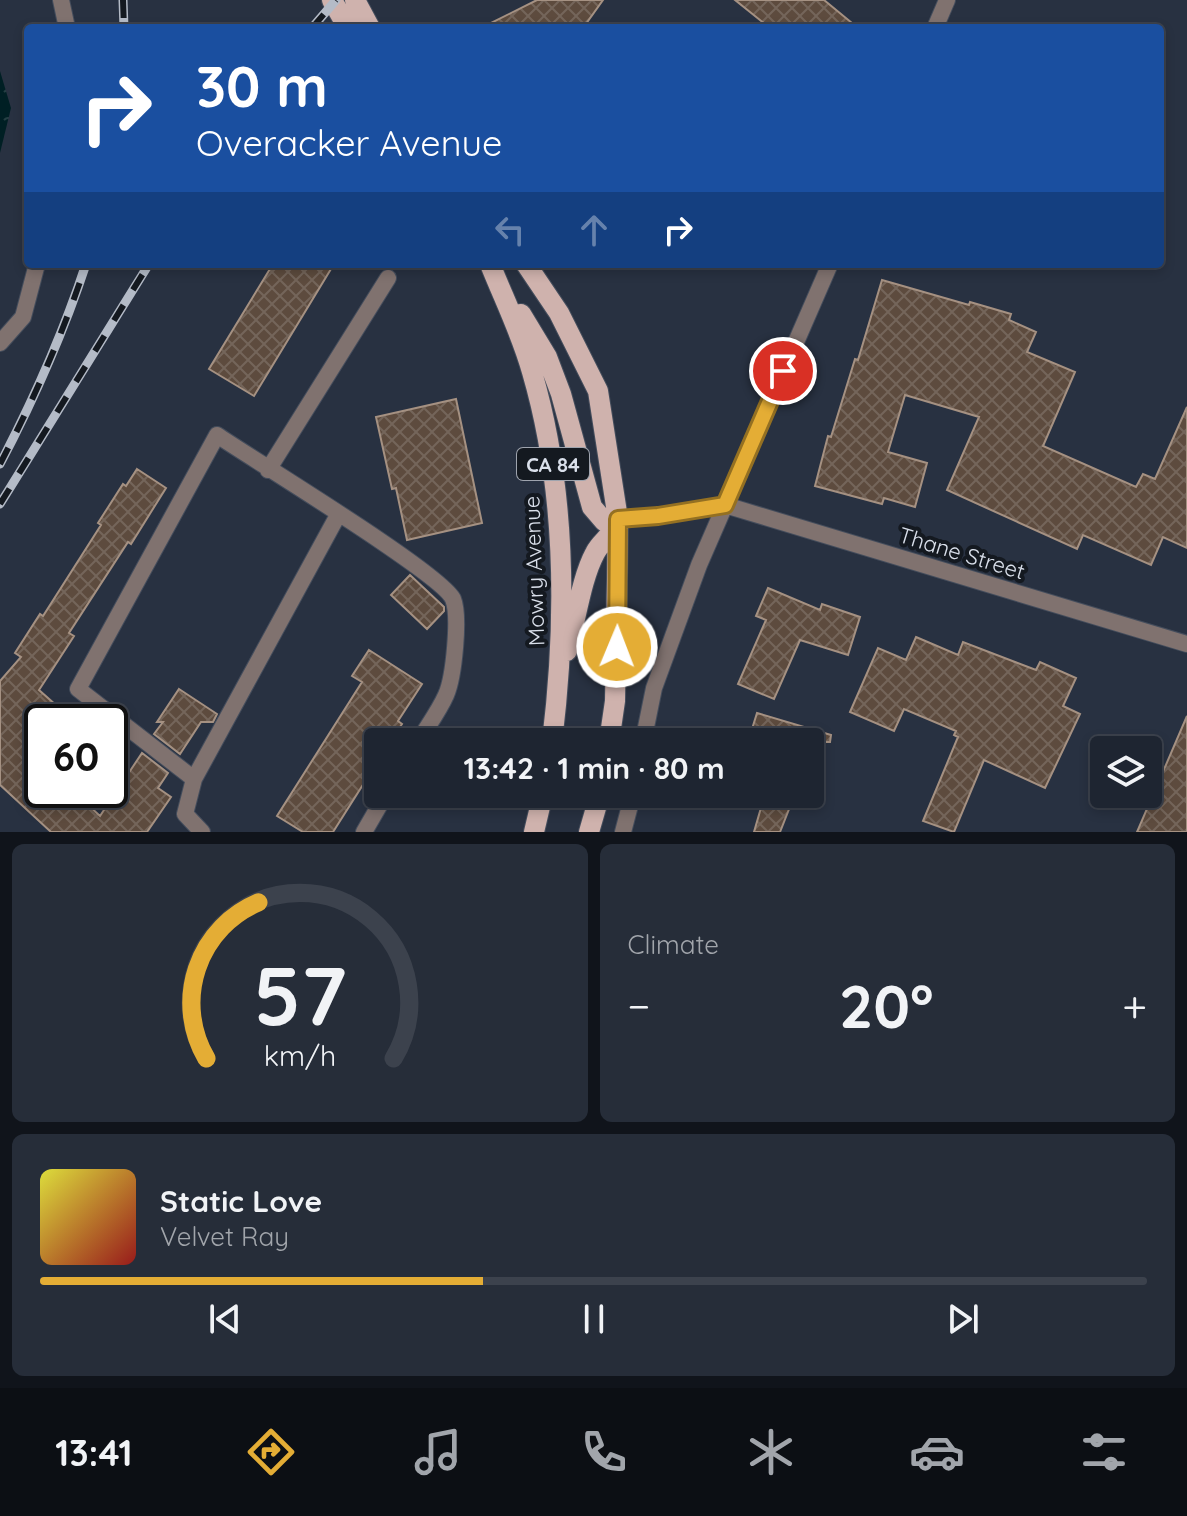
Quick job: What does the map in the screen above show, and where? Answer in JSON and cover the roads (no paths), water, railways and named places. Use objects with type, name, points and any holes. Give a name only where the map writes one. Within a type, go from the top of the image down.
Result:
[{"type":"main road","points":[[332,0],[346,24]]},
{"type":"main road","points":[[355,0],[368,24]]},
{"type":"main road","points":[[493,268],[547,357],[561,394],[592,507],[604,521],[618,519],[611,537],[596,550],[586,576],[561,673]]},
{"type":"main road","name":"Mowry Avenue","points":[[493,268],[532,369],[555,479],[560,539],[561,673],[554,728]]},
{"type":"main road","name":"CA 84","points":[[529,268],[559,313],[598,391],[618,519],[615,701],[611,728]]},
{"type":"main road","points":[[534,832],[540,808]]},
{"type":"main road","points":[[589,832],[596,808]]},
{"type":"street","points":[[61,0],[66,24]]},
{"type":"street","points":[[937,24],[947,0]]},
{"type":"street","points":[[0,343],[23,317],[36,268]]},
{"type":"street","points":[[646,728],[660,668],[725,505],[828,268]]},
{"type":"street","points":[[268,470],[388,278]]},
{"type":"street","points":[[194,779],[78,689],[217,435],[419,568],[452,596],[458,625],[447,693],[426,728]]},
{"type":"street","points":[[618,519],[725,505]]},
{"type":"street","name":"Thane Street","points":[[725,505],[1187,644]]},
{"type":"street","points":[[202,832],[185,814],[194,779],[338,515]]},
{"type":"street","points":[[364,832],[378,808]]},
{"type":"street","points":[[623,832],[629,808]]},
{"type":"water","points":[[0,71],[11,108],[0,153]]},
{"type":"railway","points":[[123,0],[124,24]]},
{"type":"railway","points":[[315,24],[336,0]]},
{"type":"railway","points":[[0,464],[47,366],[85,268]]},
{"type":"railway","points":[[0,504],[147,268]]}]
